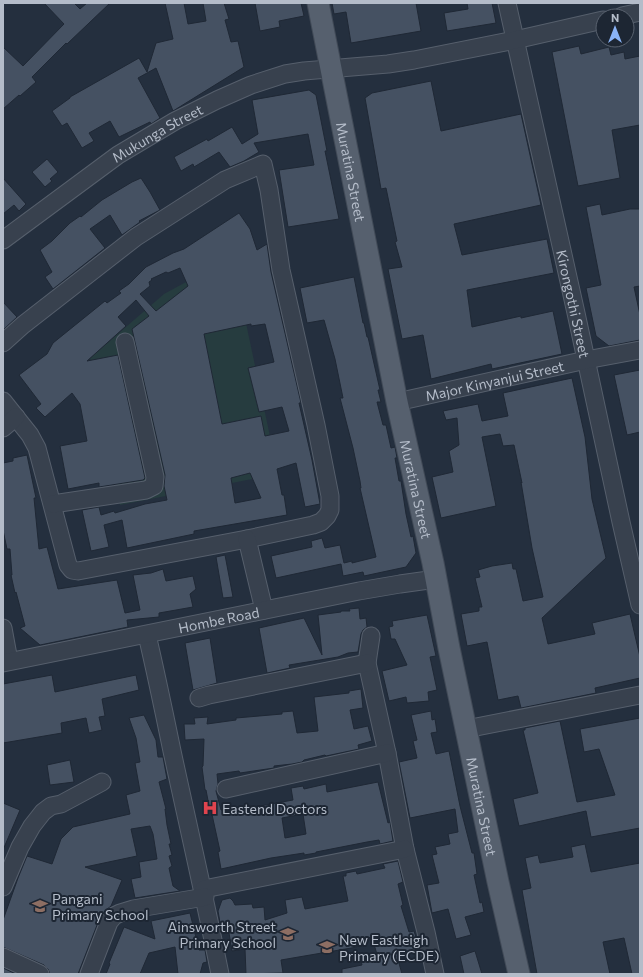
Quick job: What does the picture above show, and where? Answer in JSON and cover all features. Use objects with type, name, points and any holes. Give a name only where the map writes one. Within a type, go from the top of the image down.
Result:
[{"type":"main road","name":"Muratina Street","points":[[318,3],[397,402],[436,579],[498,882],[519,974]]},
{"type":"street","name":"Kirongothi Street","points":[[507,3],[640,605]]},
{"type":"street","name":"Mukunga Street","points":[[3,240],[118,155],[175,121],[251,85],[285,74],[414,60],[515,40],[595,22]]},
{"type":"street","points":[[3,342],[136,237],[225,180],[263,164],[269,190],[281,270],[318,432],[331,504],[327,516],[321,522],[247,540],[78,571],[72,570],[68,565],[37,448],[30,435],[3,401]]},
{"type":"street","points":[[53,504],[146,490],[154,486],[155,477],[125,342]]},
{"type":"street","name":"Major Kinyanjui Street","points":[[397,402],[586,360],[640,350]]},
{"type":"street","points":[[3,428],[16,417]]},
{"type":"street","points":[[247,540],[264,610]]},
{"type":"street","name":"Hombe Road","points":[[6,662],[386,586],[436,579]]},
{"type":"street","points":[[3,628],[6,662]]},
{"type":"street","points":[[147,635],[204,893],[220,974]]},
{"type":"street","points":[[371,636],[367,663],[387,753],[405,850],[435,974]]},
{"type":"street","points":[[200,698],[216,693],[367,663]]},
{"type":"street","points":[[466,729],[640,694]]},
{"type":"street","points":[[226,789],[387,753]]},
{"type":"street","points":[[3,887],[20,848],[32,826],[43,812],[51,806],[61,804],[102,782]]},
{"type":"street","points":[[89,974],[109,922],[114,916],[120,913],[204,893],[405,850]]},
{"type":"street","points":[[3,957],[40,974]]},
{"type":"green space","points":[[232,257],[278,474],[120,505],[90,358],[164,294]]},
{"type":"building","points":[[44,3],[74,3],[80,9],[87,3],[110,3],[67,44],[66,43],[32,77],[36,82],[3,109],[3,47],[23,66],[64,24]]},
{"type":"building","points":[[165,3],[184,3],[188,24],[206,21],[203,3],[224,3],[229,19],[225,20],[231,42],[238,41],[244,67],[173,111],[156,68],[138,78],[160,118],[151,124],[150,122],[119,137],[110,121],[89,133],[94,141],[82,148],[67,123],[62,126],[52,111],[70,97],[139,58],[147,72],[156,43],[173,39]]},
{"type":"building","points":[[255,3],[301,3],[304,16],[279,21],[280,27],[260,31]]},
{"type":"building","points":[[332,3],[416,3],[421,31],[351,43],[346,12],[334,14]]},
{"type":"building","points":[[467,3],[492,3],[496,23],[447,31],[444,13],[468,9]]},
{"type":"building","points":[[579,46],[581,54],[609,48],[611,55],[624,52],[625,59],[640,56],[640,125],[612,130],[620,178],[578,186],[552,52]]},
{"type":"building","points":[[431,81],[441,131],[521,114],[541,205],[454,224],[462,255],[547,239],[554,273],[467,290],[472,327],[521,316],[521,318],[553,311],[562,354],[492,369],[491,364],[431,379],[423,335],[402,339],[388,269],[402,267],[395,242],[397,241],[386,188],[381,189],[365,98],[372,93]]},
{"type":"building","points":[[309,90],[316,95],[327,151],[325,151],[339,219],[288,227],[279,170],[314,165],[308,134],[254,143],[259,152],[230,167],[219,152],[194,167],[193,164],[181,171],[174,157],[207,139],[208,141],[232,127],[242,144],[258,134],[252,100]]},
{"type":"building","points":[[47,159],[58,172],[50,179],[52,181],[45,187],[32,172]]},
{"type":"building","points":[[3,178],[26,204],[19,211],[14,205],[3,214]]},
{"type":"building","points":[[141,178],[160,210],[139,221],[140,222],[122,235],[110,215],[90,229],[105,248],[53,289],[45,277],[52,272],[40,250],[52,241],[70,223],[80,216],[81,217],[102,200]]},
{"type":"building","points":[[600,204],[602,215],[630,209],[640,209],[640,286],[634,287],[640,315],[640,340],[609,346],[596,336],[586,288],[601,285],[586,207]]},
{"type":"building","points":[[239,213],[250,229],[257,250],[267,244],[271,272],[301,403],[299,403],[320,504],[305,507],[296,463],[277,469],[282,495],[284,495],[287,515],[194,531],[194,534],[127,548],[122,520],[104,525],[109,547],[91,551],[82,510],[99,507],[101,515],[167,500],[164,486],[165,475],[132,329],[149,316],[136,300],[118,317],[126,326],[87,361],[118,355],[145,478],[143,480],[99,487],[99,483],[68,489],[60,446],[87,441],[80,404],[72,393],[45,417],[36,408],[41,404],[19,375],[47,354],[53,343],[105,301],[107,303],[121,293],[119,291],[129,284],[146,267],[184,249]],"holes":[[[180,268],[188,286],[156,311],[140,294],[150,286],[149,282],[152,280],[151,279],[166,272],[168,273]],[[251,324],[251,326],[265,324],[274,362],[248,368],[259,412],[282,407],[289,431],[265,436],[261,416],[222,424],[204,334]],[[250,473],[261,498],[235,503],[231,478]]]},
{"type":"building","points":[[354,277],[363,323],[368,337],[380,390],[378,390],[381,402],[377,402],[383,425],[386,425],[391,448],[395,447],[397,458],[395,458],[399,481],[401,481],[406,514],[411,537],[413,536],[416,553],[406,567],[364,576],[363,572],[343,576],[341,564],[276,578],[271,556],[312,547],[311,541],[322,538],[325,548],[340,545],[344,563],[352,561],[352,563],[376,557],[360,488],[360,481],[353,448],[340,398],[343,398],[335,359],[324,320],[307,323],[300,288]]},
{"type":"building","points":[[3,302],[17,317],[3,330]]},
{"type":"building","points":[[640,370],[640,432],[627,435],[614,375]]},
{"type":"building","points":[[572,378],[585,437],[592,499],[606,558],[542,618],[548,644],[595,634],[592,623],[630,614],[640,657],[640,678],[595,688],[596,693],[521,708],[518,696],[498,700],[487,642],[467,646],[461,614],[479,611],[479,607],[482,607],[475,578],[480,577],[478,570],[492,566],[512,563],[513,569],[516,569],[523,601],[543,597],[532,548],[521,482],[522,483],[514,445],[503,446],[500,434],[482,437],[496,506],[441,518],[432,477],[453,472],[449,451],[459,445],[457,418],[446,420],[443,411],[478,404],[482,421],[508,416],[503,393]]},
{"type":"building","points":[[27,455],[36,498],[34,498],[39,549],[47,547],[58,589],[117,580],[125,613],[140,610],[133,575],[151,573],[163,569],[166,581],[193,576],[196,589],[190,594],[193,607],[159,613],[159,617],[127,620],[128,627],[40,645],[20,628],[25,626],[11,575],[10,549],[7,549],[3,530],[3,463],[13,461],[13,458]]},
{"type":"building","points":[[225,555],[233,597],[223,598],[216,557]]},
{"type":"building","points":[[359,608],[360,619],[366,618],[367,627],[361,634],[358,652],[348,653],[338,657],[289,665],[290,668],[267,673],[259,628],[304,618],[322,655],[318,615],[350,611],[349,609]]},
{"type":"building","points":[[427,615],[436,656],[430,657],[437,690],[428,692],[429,701],[407,703],[406,697],[389,701],[382,671],[407,665],[395,639],[391,639],[389,627],[393,626],[392,621]]},
{"type":"building","points":[[210,638],[217,683],[193,690],[185,643]]},
{"type":"building","points":[[52,675],[55,692],[136,675],[139,690],[102,699],[105,716],[99,717],[102,730],[89,733],[86,718],[61,723],[62,733],[3,743],[3,684]]},
{"type":"building","points":[[361,689],[363,708],[350,710],[354,729],[368,726],[372,741],[358,745],[359,749],[325,755],[292,764],[274,766],[274,768],[240,773],[239,771],[217,774],[218,784],[216,791],[221,810],[224,810],[225,814],[249,812],[249,808],[293,800],[291,788],[303,786],[304,789],[326,784],[327,792],[378,782],[388,823],[390,822],[393,841],[380,844],[379,840],[304,855],[304,853],[271,858],[221,869],[218,852],[220,851],[205,790],[202,767],[204,739],[185,740],[184,724],[195,724],[194,718],[208,717],[207,724],[236,720],[236,718],[282,714],[282,712],[293,711],[297,733],[318,731],[314,697],[349,693],[349,691]],"holes":[[[303,814],[306,834],[285,838],[282,818]]]},
{"type":"building","points":[[431,711],[432,720],[435,719],[437,732],[431,733],[436,754],[449,751],[460,806],[472,853],[474,853],[477,874],[474,875],[480,903],[482,902],[484,912],[465,917],[471,935],[456,939],[448,909],[432,913],[427,885],[439,883],[432,855],[437,854],[435,847],[450,844],[448,834],[458,832],[455,809],[410,818],[399,762],[417,758],[413,741],[417,740],[411,715]]},
{"type":"building","points":[[144,715],[156,740],[158,757],[163,757],[167,779],[159,782],[166,809],[167,825],[171,844],[169,844],[172,855],[169,856],[172,866],[169,868],[173,886],[180,891],[135,898],[131,879],[141,877],[139,862],[157,859],[153,834],[150,826],[131,829],[137,856],[85,867],[122,880],[111,906],[99,920],[78,974],[50,974],[44,965],[3,947],[3,920],[18,878],[27,856],[52,864],[61,839],[73,827],[130,814],[126,795],[140,791],[135,763],[140,762],[136,738],[129,718]]},
{"type":"building","points":[[640,718],[640,828],[591,837],[586,811],[519,826],[513,799],[538,793],[523,730],[525,730],[525,728],[560,721],[577,802],[615,795],[599,749],[584,752],[580,729]]},
{"type":"building","points":[[70,760],[74,782],[50,785],[47,765]]},
{"type":"building","points":[[3,803],[20,810],[3,850]]},
{"type":"building","points":[[585,844],[591,872],[640,863],[640,974],[632,974],[624,938],[603,942],[610,974],[537,974],[522,890],[531,888],[525,858],[538,855],[540,863],[573,857],[571,847]]},
{"type":"building","points":[[398,861],[403,882],[398,884],[403,905],[401,906],[409,932],[414,931],[420,950],[397,956],[402,974],[342,974],[342,969],[362,965],[361,961],[378,958],[372,937],[356,941],[357,947],[281,960],[283,973],[246,974],[245,949],[232,951],[229,933],[222,934],[218,911],[222,900],[230,898],[235,905],[252,904],[253,908],[264,907],[265,920],[287,913],[285,900],[302,897],[305,909],[348,901],[343,876],[346,876],[346,873],[356,871],[357,874],[385,868],[383,864]]},
{"type":"building","points":[[190,913],[199,950],[205,950],[207,962],[203,963],[200,974],[178,974],[175,947],[149,953],[140,974],[106,974],[124,927],[155,939],[151,921]]},
{"type":"building","points":[[475,951],[482,974],[464,974],[460,956]]},
{"type":"building","points":[[3,968],[16,974],[3,974]]},
{"type":"place","name":"Eastend Doctors","points":[[210,808]]},
{"type":"place","name":"Pangani Primary School","points":[[40,906]]},
{"type":"place","name":"Ainsworth Street Primary School","points":[[288,934]]},
{"type":"place","name":"New Eastleigh Primary (ECDE)","points":[[327,947]]}]
